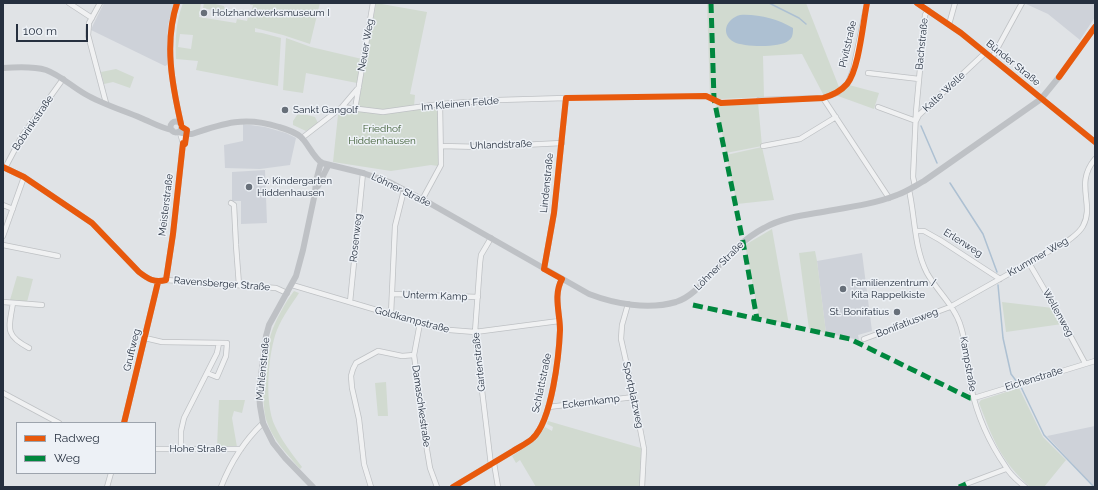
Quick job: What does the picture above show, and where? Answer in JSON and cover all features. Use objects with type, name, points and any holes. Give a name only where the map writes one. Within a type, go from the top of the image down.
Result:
[{"type":"main road","points":[[177,3],[173,18],[170,47],[177,128]]},
{"type":"main road","name":"Bünder Straße","points":[[917,3],[948,24],[992,58],[1095,142]]},
{"type":"main road","name":"Löhner Straße","points":[[3,68],[37,68],[45,70],[63,79],[84,94],[165,126],[187,130],[203,130],[231,122],[252,121],[280,127],[291,131],[302,138],[320,162],[328,166],[363,173],[389,182],[562,279],[601,298],[628,304],[664,304],[676,302],[694,292],[743,242],[757,232],[775,223],[792,218],[889,198],[912,188],[1041,99],[1059,77],[1095,27]]},
{"type":"main road","name":"Mühlenstraße","points":[[313,487],[272,443],[263,423],[259,392],[266,336],[269,325],[296,276],[315,193],[320,162]]},
{"type":"main road","name":"Mühlenstraße","points":[[315,193],[328,166]]},
{"type":"street","points":[[69,3],[92,18]]},
{"type":"street","points":[[100,3],[88,26],[88,34],[106,103]]},
{"type":"street","name":"Neuer Weg","points":[[355,109],[373,3]]},
{"type":"street","name":"Pivitstraße","points":[[823,98],[837,93],[848,83],[857,56],[867,3]]},
{"type":"street","points":[[948,24],[956,3]]},
{"type":"street","points":[[992,58],[1022,3]]},
{"type":"street","name":"Bachstraße","points":[[912,188],[919,79],[925,15],[928,10]]},
{"type":"street","name":"Kalte Welle","points":[[878,107],[916,121],[919,115],[985,53]]},
{"type":"street","name":"Bachstraße","points":[[868,73],[919,79]]},
{"type":"street","name":"Bobrinkstraße","points":[[4,168],[22,136],[63,79]]},
{"type":"street","points":[[302,138],[342,107],[359,87]]},
{"type":"street","name":"Im Kleinen Felde","points":[[355,109],[383,112],[440,104],[498,100],[566,98]]},
{"type":"street","name":"Lindenstraße","points":[[544,269],[554,213],[566,98]]},
{"type":"street","points":[[759,100],[823,98],[889,198]]},
{"type":"street","points":[[422,200],[441,165],[440,104]]},
{"type":"street","points":[[342,107],[355,109]]},
{"type":"street","points":[[763,146],[800,139],[836,117]]},
{"type":"street","name":"Meisterstraße","points":[[166,280],[173,234],[183,144],[177,128]]},
{"type":"street","name":"Uhlandstraße","points":[[441,146],[482,147],[562,144]]},
{"type":"street","name":"Krummer Weg","points":[[950,307],[1069,240],[1078,233],[1085,220],[1087,211],[1085,177],[1095,159]]},
{"type":"street","points":[[4,168],[24,177],[92,223],[139,272],[158,282]]},
{"type":"street","name":"Rosenweg","points":[[350,302],[363,173]]},
{"type":"street","points":[[3,236],[24,177]]},
{"type":"street","name":"Kampstraße","points":[[912,188],[916,231],[922,260],[927,273],[961,325],[971,386],[981,418],[992,444],[1006,469],[1025,487]]},
{"type":"street","points":[[391,314],[395,226],[404,190]]},
{"type":"street","points":[[231,203],[234,205],[239,285]]},
{"type":"street","points":[[3,205],[13,209]]},
{"type":"street","name":"Erlenweg","points":[[916,231],[924,231],[940,240],[1000,279]]},
{"type":"street","name":"Gartenstraße","points":[[491,238],[481,255],[475,332],[493,464]]},
{"type":"street","points":[[3,245],[58,256]]},
{"type":"street","name":"Wellenweg","points":[[1029,263],[1085,364]]},
{"type":"street","name":"Schlattstraße","points":[[453,487],[534,438],[542,424],[548,407],[558,357],[559,321],[557,299],[559,286],[562,279]]},
{"type":"street","name":"Ravensberger Straße","points":[[158,282],[166,280],[276,288],[287,293]]},
{"type":"street","name":"Gruftweg","points":[[124,422],[158,282]]},
{"type":"street","name":"Goldkampstraße","points":[[292,285],[420,323],[450,330],[475,332],[559,321]]},
{"type":"street","name":"Unterm Kamp","points":[[392,294],[478,297]]},
{"type":"street","points":[[3,302],[13,304],[42,305]]},
{"type":"street","points":[[13,304],[10,333],[14,340],[29,348]]},
{"type":"street","name":"Sportplatzweg","points":[[628,304],[622,325],[621,339],[644,449],[642,487]]},
{"type":"street","name":"Bonifatiusweg","points":[[864,339],[950,307]]},
{"type":"street","name":"Damaschkestraße","points":[[420,323],[414,356],[430,468],[437,487]]},
{"type":"street","points":[[145,338],[162,342],[227,343],[226,356],[217,377],[207,373]]},
{"type":"street","points":[[180,449],[181,431],[184,418],[217,353],[219,343]]},
{"type":"street","points":[[371,487],[364,464],[359,419],[352,388],[352,369],[356,363],[378,351],[402,356],[414,356]]},
{"type":"street","name":"Eichenstraße","points":[[974,398],[1095,361]]},
{"type":"street","points":[[3,393],[57,422]]},
{"type":"street","name":"Eckernkamp","points":[[548,407],[634,397]]},
{"type":"street","points":[[221,487],[227,471],[241,449],[263,423]]},
{"type":"street","name":"Hohe Straße","points":[[156,448],[241,449]]},
{"type":"street","points":[[493,464],[498,487]]},
{"type":"street","points":[[966,484],[1006,469]]},
{"type":"street","points":[[107,487],[111,474]]},
{"type":"shaded area","points":[[104,3],[174,3],[168,25],[167,65],[165,66],[91,30]]},
{"type":"shaded area","points":[[1095,3],[1095,17],[1080,40],[1048,14],[1026,4]]},
{"type":"shaded area","points":[[243,124],[265,127],[286,133],[296,138],[290,165],[260,169],[225,168],[224,145],[243,141]]},
{"type":"shaded area","name":"Ev. Kindergarten Hiddenhausen","points":[[265,170],[267,223],[241,224],[241,201],[232,201],[232,172]]},
{"type":"shaded area","name":"Familienzentrum / Kita Rappelkiste","points":[[862,253],[872,331],[858,335],[859,340],[826,333],[817,261]]},
{"type":"shaded area","points":[[1095,426],[1095,487],[1094,487],[1047,436]]},
{"type":"green space","points":[[183,3],[201,3],[199,17],[236,23],[237,19],[247,21],[249,12],[251,13],[253,5],[250,5],[251,3],[320,3],[310,44],[255,28],[255,32],[281,38],[278,86],[196,70],[198,61],[176,59],[176,31]],"holes":[[[180,34],[193,35],[191,49],[178,47]]]},
{"type":"green space","points":[[204,3],[224,6],[225,10],[230,14],[229,17],[220,16],[221,12],[203,8]]},
{"type":"green space","name":"Friedhof Hiddenhausen","points":[[376,3],[427,12],[410,94],[415,95],[414,106],[418,105],[418,110],[431,108],[438,111],[438,166],[431,165],[391,171],[333,162],[338,115],[345,110],[357,111]]},
{"type":"green space","points":[[707,3],[806,3],[839,87],[833,93],[824,96],[802,54],[763,56],[764,97],[720,99],[710,96]]},
{"type":"green space","points":[[286,38],[311,47],[362,59],[357,83],[306,73],[303,93],[283,90]]},
{"type":"green space","points":[[116,69],[134,77],[130,88],[113,82],[104,84],[101,72]]},
{"type":"green space","points":[[849,85],[879,93],[874,109],[838,96]]},
{"type":"green space","points":[[758,102],[762,146],[726,153],[716,103]]},
{"type":"green space","points":[[304,114],[315,117],[318,123],[306,131],[293,125],[293,121],[297,115]]},
{"type":"green space","points":[[762,147],[774,200],[737,204],[726,155]]},
{"type":"green space","points":[[772,229],[789,325],[759,317],[745,245]]},
{"type":"green space","points":[[815,251],[826,333],[809,329],[799,253]]},
{"type":"green space","points":[[17,276],[33,279],[27,302],[10,300]]},
{"type":"green space","points":[[294,291],[299,293],[277,330],[271,351],[268,392],[269,405],[275,426],[284,442],[302,467],[300,469],[273,435],[267,422],[264,403],[265,365],[269,342],[278,317]]},
{"type":"green space","points":[[1002,302],[1053,308],[1062,324],[1006,332]]},
{"type":"green space","points":[[386,382],[388,416],[378,416],[375,383]]},
{"type":"green space","points":[[1019,388],[1043,437],[1066,460],[1044,487],[1030,487],[1011,468],[993,438],[979,403],[981,400]]},
{"type":"green space","points":[[219,400],[245,400],[242,413],[234,411],[232,418],[237,447],[217,447]]},
{"type":"green space","points":[[548,421],[641,448],[640,487],[536,487],[520,460],[516,463],[512,456],[536,440],[545,427],[552,431],[553,427],[547,424]]},
{"type":"water","points":[[740,15],[761,16],[781,22],[793,28],[792,37],[784,43],[770,46],[745,45],[734,42],[727,35],[726,27],[731,20]]},
{"type":"waterway","points":[[769,3],[799,18],[806,24]]},
{"type":"waterway","points":[[921,126],[937,163]]},
{"type":"waterway","points":[[950,183],[983,234],[997,272]]},
{"type":"waterway","points":[[998,285],[1003,338],[1011,374],[1017,382]]},
{"type":"waterway","points":[[1021,387],[1044,435],[1094,487]]},
{"type":"marked path","points":[[711,3],[714,99],[757,319]]},
{"type":"marked path","points":[[693,305],[850,339],[970,398],[974,398]]},
{"type":"marked path","points":[[959,487],[966,484]]},
{"type":"cycle path","points":[[177,3],[173,18],[170,48],[172,79],[181,124]]},
{"type":"cycle path","points":[[453,487],[531,440],[540,429],[550,403],[558,355],[560,324],[557,298],[559,285],[562,279],[544,269],[554,213],[566,98],[706,96],[721,103],[823,98],[842,89],[851,77],[858,57],[867,3]]},
{"type":"cycle path","points":[[917,3],[961,33],[1095,142]]},
{"type":"cycle path","points":[[1059,77],[1095,27]]},
{"type":"cycle path","points":[[3,167],[24,177],[92,223],[145,277],[155,281],[162,281],[166,280],[173,234],[183,143],[185,144],[187,130],[182,127]]},
{"type":"cycle path","points":[[124,422],[158,282]]},
{"type":"place","name":"Holzhandwerksmuseum I","points":[[204,13]]},
{"type":"place","name":"Sankt Gangolf","points":[[285,110]]},
{"type":"place","name":"Ev. Kindergarten Hiddenhausen","points":[[249,187]]},
{"type":"place","name":"Familienzentrum / Kita Rappelkiste","points":[[843,289]]},
{"type":"place","name":"St. Bonifatius","points":[[897,312]]}]
